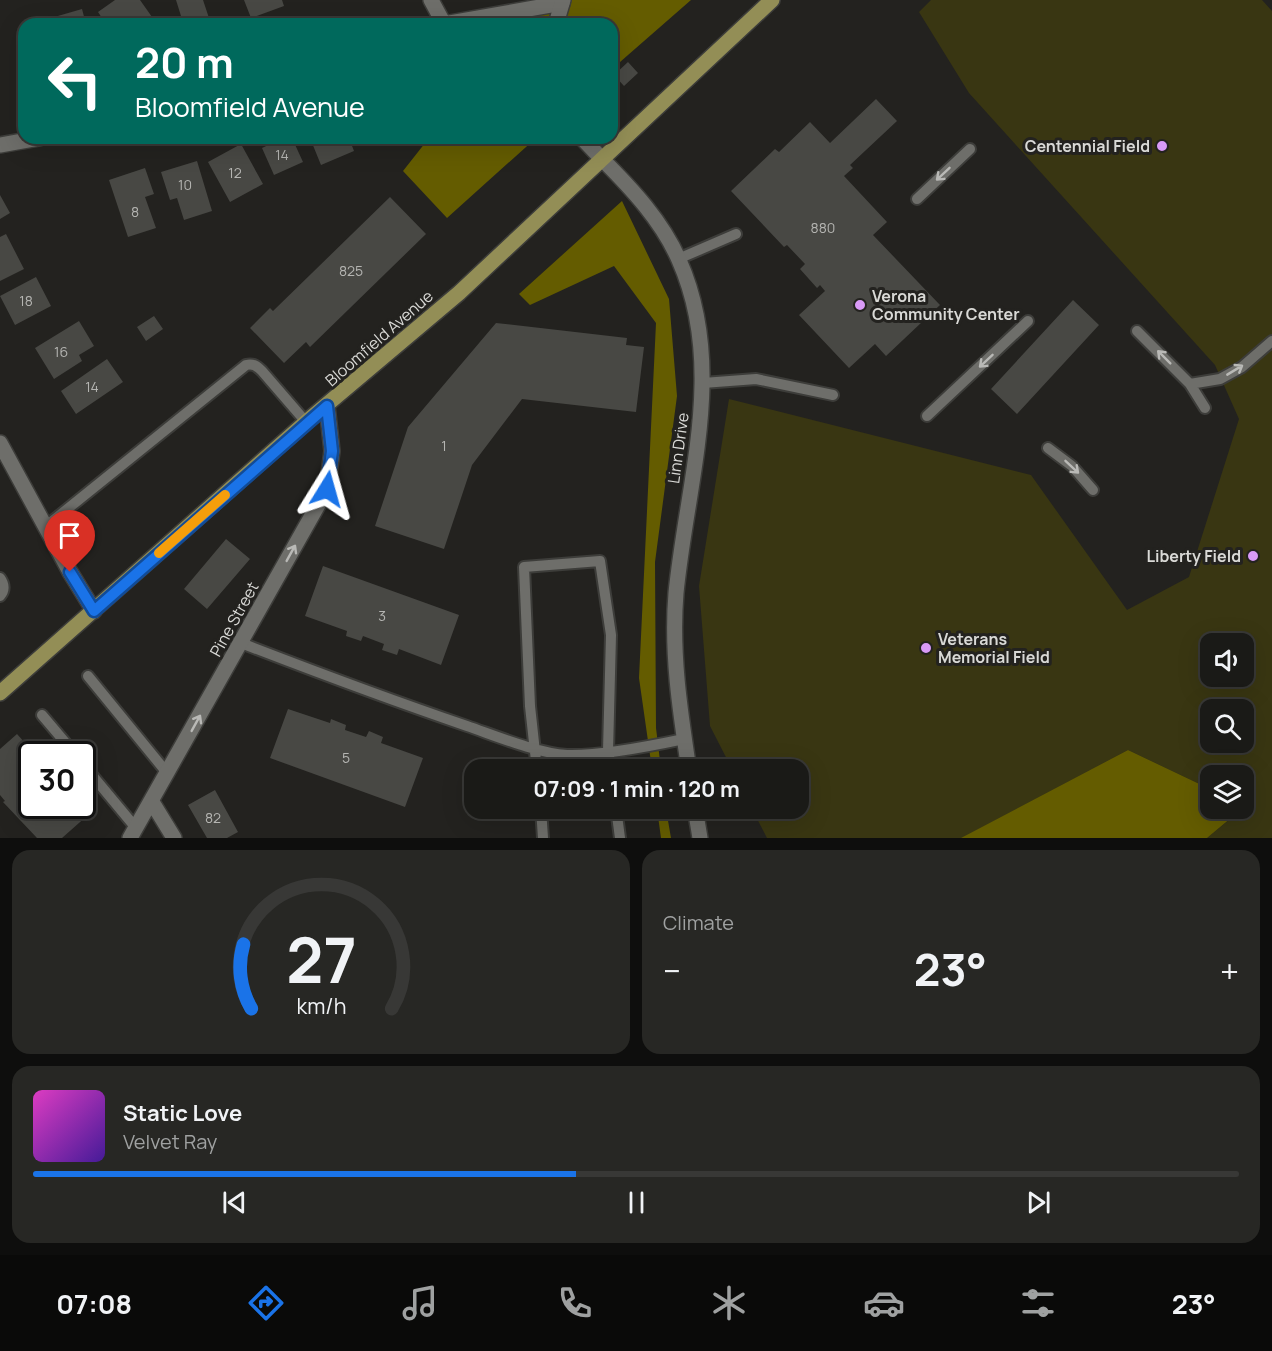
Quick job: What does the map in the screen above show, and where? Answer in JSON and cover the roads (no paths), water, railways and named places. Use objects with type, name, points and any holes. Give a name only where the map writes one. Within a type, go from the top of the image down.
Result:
[{"type":"main road","name":"Bloomfield Avenue","points":[[0,693],[306,422],[459,293],[772,0]]},
{"type":"street","points":[[431,0],[441,18]]},
{"type":"street","points":[[475,18],[562,1],[558,18]]},
{"type":"street","points":[[0,145],[18,142]]},
{"type":"street","name":"Linn Drive","points":[[588,144],[648,208],[678,259],[693,300],[699,327],[703,355],[702,409],[676,594],[677,693],[687,759]]},
{"type":"street","name":"Pine Street","points":[[134,833],[327,489],[332,451],[327,406]]},
{"type":"street","points":[[0,443],[75,583],[94,611]]},
{"type":"street","points":[[152,802],[174,838]]},
{"type":"street","points":[[697,819],[700,838]]},
{"type":"lane","points":[[916,199],[970,149]]},
{"type":"lane","points":[[678,259],[736,234]]},
{"type":"lane","points":[[927,416],[1028,321]]},
{"type":"lane","points":[[1137,331],[1190,384],[1205,408]]},
{"type":"lane","points":[[1190,384],[1220,379],[1242,367],[1272,340]]},
{"type":"lane","points":[[45,527],[246,365],[251,364],[262,371],[306,422]]},
{"type":"lane","points":[[703,383],[756,379],[833,395]]},
{"type":"lane","points":[[1048,448],[1072,465],[1094,490]]},
{"type":"lane","points":[[536,759],[530,706],[524,567],[600,561],[611,635],[609,759]]},
{"type":"lane","points":[[0,579],[4,584],[4,590],[0,596]]},
{"type":"lane","points":[[241,644],[411,707],[536,748],[567,754],[608,751],[684,739]]},
{"type":"lane","points":[[88,676],[168,774]]},
{"type":"lane","points":[[42,716],[64,741]]},
{"type":"lane","points":[[96,782],[134,833]]},
{"type":"lane","points":[[542,819],[543,838]]},
{"type":"lane","points":[[617,819],[620,838]]},
{"type":"place","name":"Centennial Field","points":[[1162,146]]},
{"type":"place","name":"Verona Community Center","points":[[860,305]]},
{"type":"place","name":"Liberty Field","points":[[1253,556]]},
{"type":"place","name":"Veterans Memorial Field","points":[[926,648]]}]
